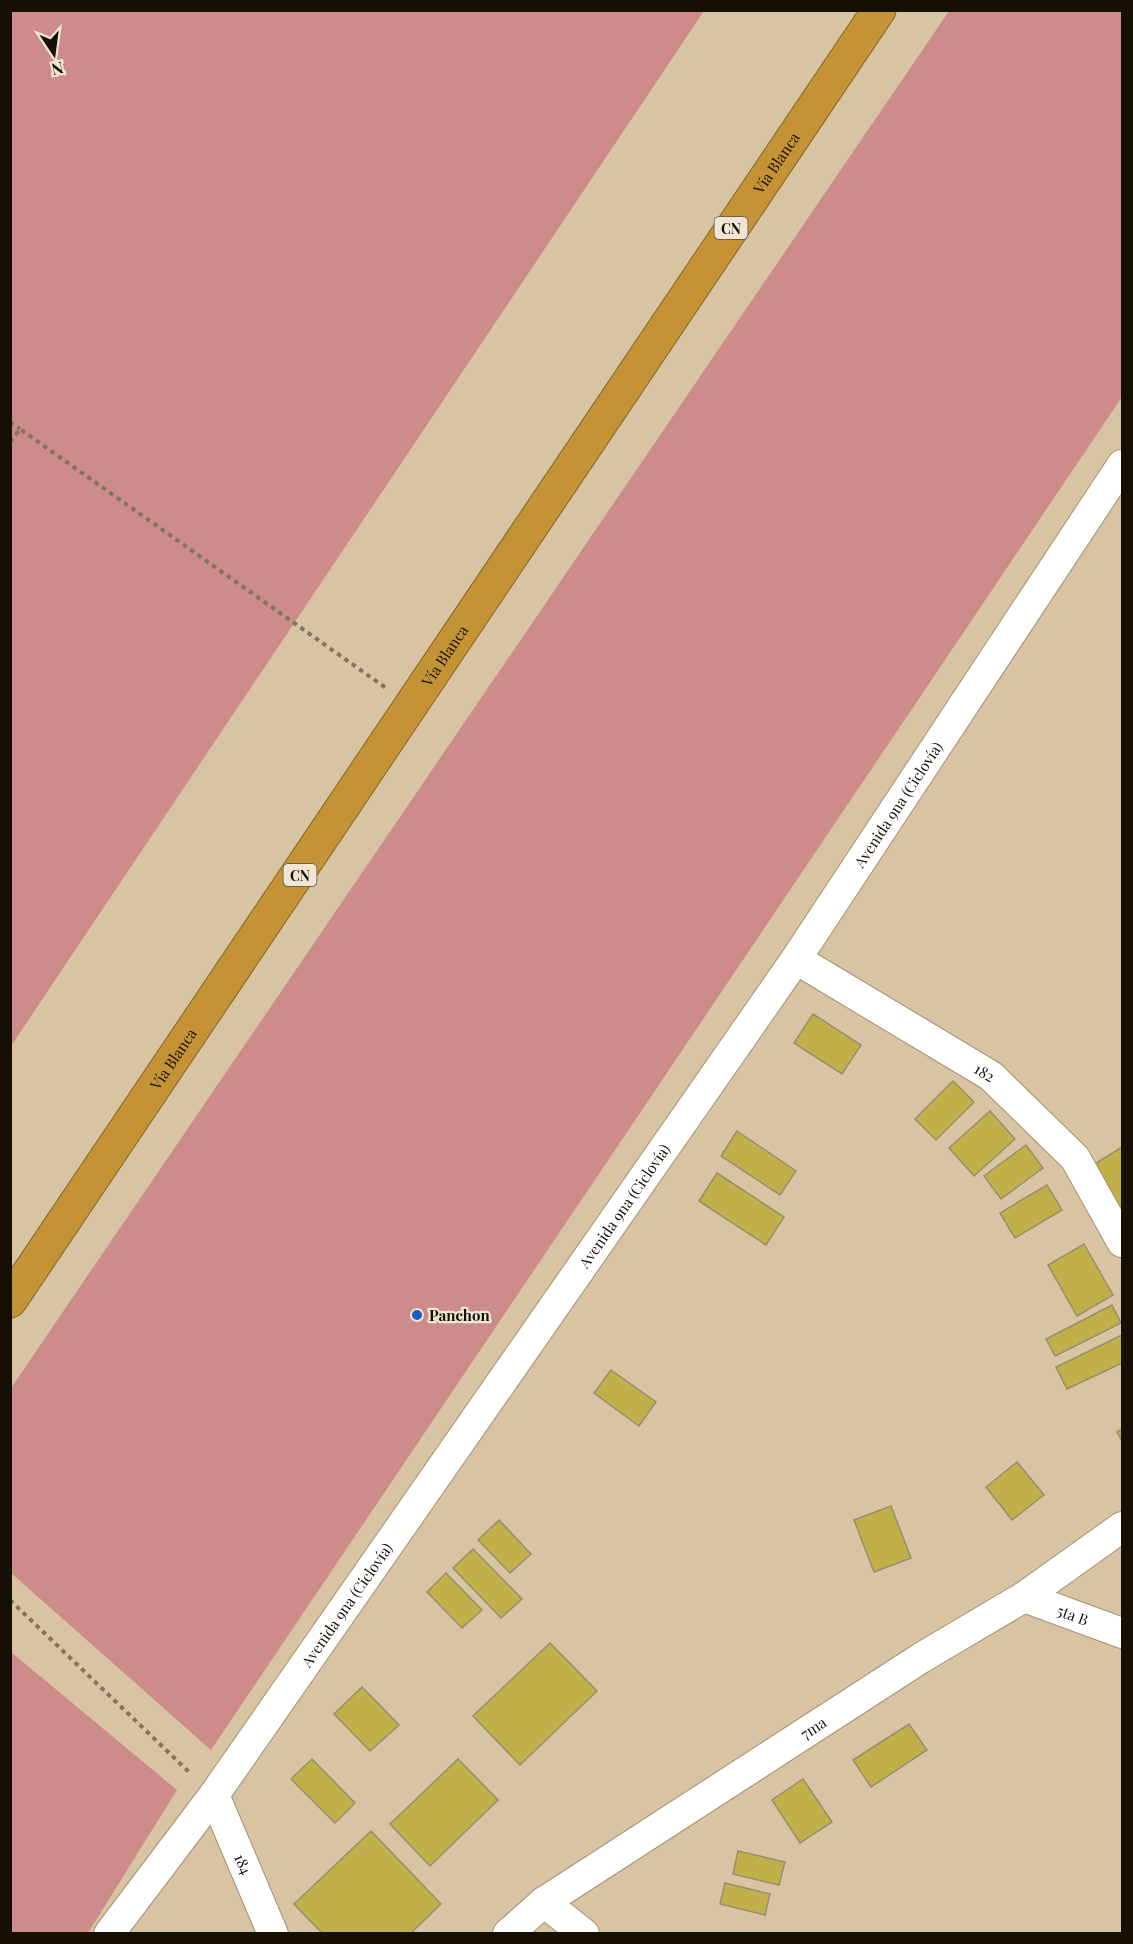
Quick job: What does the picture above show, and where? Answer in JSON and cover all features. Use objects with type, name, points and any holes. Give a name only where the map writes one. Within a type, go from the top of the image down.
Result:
[{"type":"highway","name":"Vía Blanca","points":[[10,1301],[879,10]]},
{"type":"street","name":"Avenida 9na (Ciclovía)","points":[[109,1934],[214,1795],[796,959],[1122,465]]},
{"type":"street","name":"182","points":[[796,959],[992,1076],[1075,1158],[1122,1242]]},
{"type":"street","name":"7ma","points":[[508,1934],[544,1902],[921,1658],[1024,1597],[1122,1527]]},
{"type":"street","name":"5ta B","points":[[1024,1597],[1122,1633]]},
{"type":"street","name":"184","points":[[214,1795],[273,1934]]},
{"type":"street","points":[[544,1902],[584,1934]]},
{"type":"path","points":[[10,422],[411,705]]},
{"type":"path","points":[[10,442],[20,429]]},
{"type":"path","points":[[10,1600],[214,1795]]},
{"type":"shaded area","points":[[10,11],[704,11],[11,1046]]},
{"type":"shaded area","points":[[949,11],[1122,11],[1122,397],[211,1750],[11,1573],[11,1388]]},
{"type":"shaded area","points":[[11,1652],[177,1790],[88,1933],[11,1933]]},
{"type":"building","points":[[813,1014],[861,1045],[842,1074],[794,1043]]},
{"type":"building","points":[[953,1081],[974,1102],[936,1140],[915,1119]]},
{"type":"building","points":[[990,1111],[1015,1139],[974,1176],[949,1148]]},
{"type":"building","points":[[737,1131],[796,1171],[780,1195],[721,1156]]},
{"type":"building","points":[[1026,1145],[1043,1168],[1001,1199],[984,1176]]},
{"type":"building","points":[[1122,1147],[1122,1208],[1121,1209],[1093,1165]]},
{"type":"building","points":[[717,1173],[784,1217],[766,1245],[699,1201]]},
{"type":"building","points":[[1047,1185],[1062,1210],[1015,1238],[1000,1213]]},
{"type":"building","points":[[1084,1244],[1113,1295],[1077,1316],[1048,1265]]},
{"type":"building","points":[[1112,1305],[1121,1323],[1055,1356],[1046,1339]]},
{"type":"building","points":[[1122,1335],[1122,1363],[1067,1389],[1056,1367]]},
{"type":"building","points":[[611,1370],[656,1402],[639,1426],[594,1393]]},
{"type":"building","points":[[1122,1429],[1122,1441],[1117,1432]]},
{"type":"building","points":[[1017,1462],[1044,1495],[1012,1520],[986,1487]]},
{"type":"building","points":[[891,1506],[911,1558],[874,1572],[854,1520]]},
{"type":"building","points":[[499,1520],[531,1554],[510,1573],[478,1540]]},
{"type":"building","points":[[473,1549],[522,1599],[501,1618],[453,1568]]},
{"type":"building","points":[[446,1573],[482,1610],[462,1628],[427,1592]]},
{"type":"building","points":[[550,1643],[597,1691],[520,1765],[473,1716]]},
{"type":"building","points":[[362,1687],[399,1725],[370,1751],[334,1714]]},
{"type":"building","points":[[909,1724],[927,1750],[871,1787],[853,1760]]},
{"type":"building","points":[[312,1759],[355,1803],[335,1823],[291,1779]]},
{"type":"building","points":[[458,1759],[498,1800],[430,1866],[390,1824]]},
{"type":"building","points":[[803,1779],[832,1822],[800,1843],[772,1800]]},
{"type":"building","points":[[371,1831],[441,1904],[410,1934],[323,1934],[294,1904]]},
{"type":"building","points":[[738,1851],[785,1862],[779,1885],[733,1874]]},
{"type":"building","points":[[725,1883],[770,1894],[765,1915],[720,1904]]},
{"type":"place","name":"Panchon","points":[[417,1315]]}]
